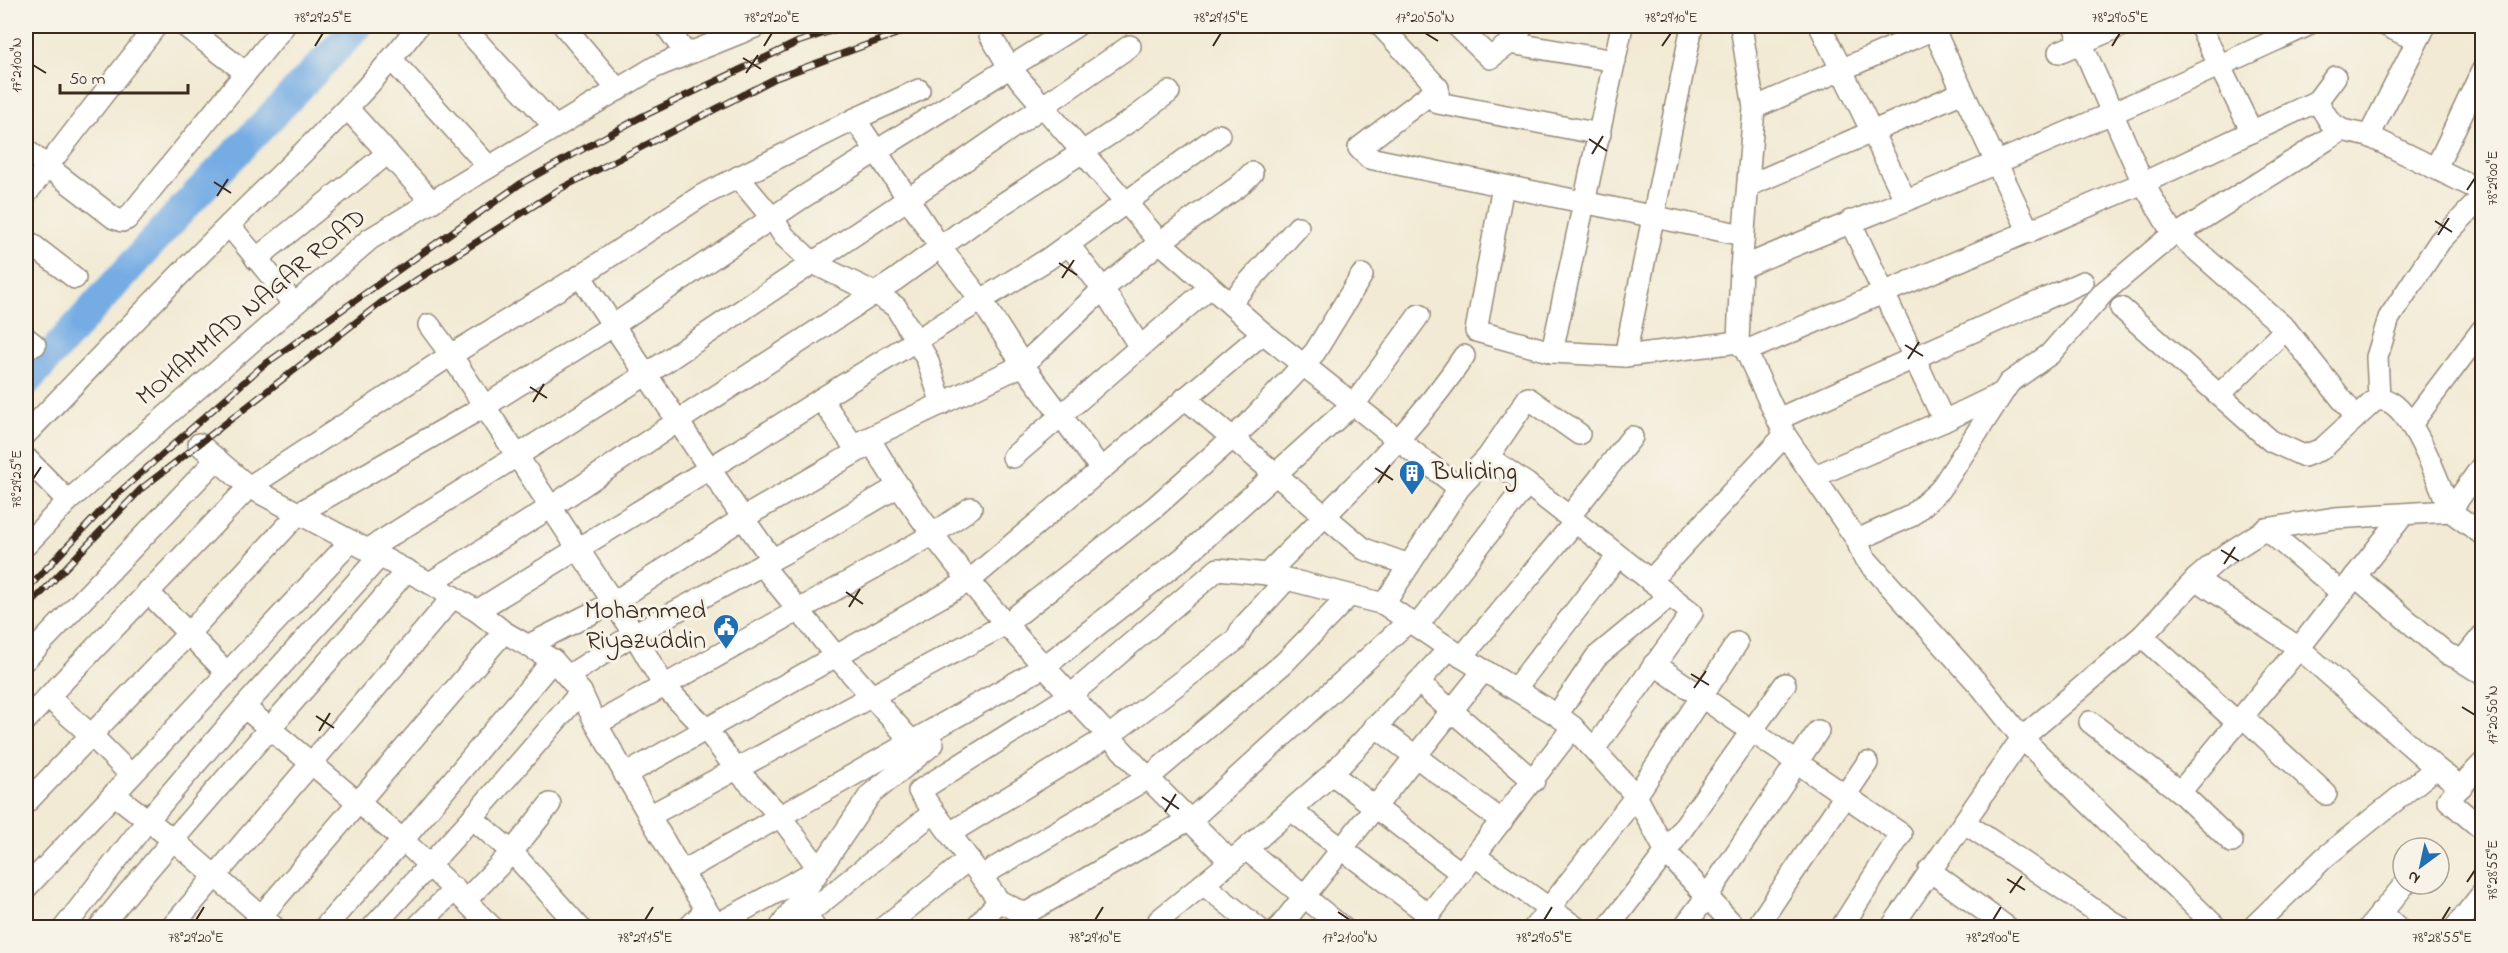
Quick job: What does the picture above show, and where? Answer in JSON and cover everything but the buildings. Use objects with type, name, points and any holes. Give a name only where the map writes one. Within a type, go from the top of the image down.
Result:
[{"type":"street","points":[[26,194],[156,26]]},
{"type":"street","points":[[185,26],[245,72]]},
{"type":"street","points":[[26,150],[114,218],[122,221],[127,219],[284,26]]},
{"type":"street","points":[[26,434],[70,376],[348,109],[392,60],[418,26]]},
{"type":"street","points":[[463,26],[555,128]]},
{"type":"street","points":[[564,26],[618,90]]},
{"type":"street","points":[[666,26],[686,54]]},
{"type":"street","name":"MOHAMMAD NAGAR ROAD","points":[[26,545],[68,501],[370,239],[655,67],[757,26]]},
{"type":"street","points":[[26,803],[189,633],[298,513],[485,406],[1076,26]]},
{"type":"street","points":[[1381,26],[1438,88],[1438,104],[1600,134]]},
{"type":"street","points":[[1457,26],[1490,58],[1510,43],[1523,26]]},
{"type":"street","points":[[1552,352],[1622,26]]},
{"type":"street","points":[[1625,356],[1692,26]]},
{"type":"street","points":[[1744,26],[1754,108],[1741,267],[1742,347],[1782,427],[1857,540],[1863,556],[1982,688],[2022,738],[2217,927]]},
{"type":"street","points":[[1820,26],[1905,199]]},
{"type":"street","points":[[1754,108],[1936,26],[1963,92],[2029,232]]},
{"type":"street","points":[[2059,52],[2078,34],[2121,26]]},
{"type":"street","points":[[2200,26],[2252,132]]},
{"type":"street","points":[[1741,267],[1997,163],[2306,26]]},
{"type":"street","points":[[2369,136],[2421,33],[2387,26]]},
{"type":"street","points":[[2078,34],[2143,183],[2175,234],[2286,329],[2356,417]]},
{"type":"street","points":[[990,35],[1010,68],[1160,242],[1263,333],[1459,488]]},
{"type":"street","points":[[1510,43],[1615,61]]},
{"type":"street","points":[[26,888],[228,674],[367,549],[647,374],[908,199],[1130,46]]},
{"type":"street","points":[[392,60],[489,167]]},
{"type":"street","points":[[2436,168],[2482,71]]},
{"type":"street","points":[[1503,186],[1476,331],[1552,352],[1625,356],[1742,347],[1884,294],[2143,183],[2317,101],[2335,77]]},
{"type":"street","points":[[1438,88],[1359,148],[1369,158],[1743,235]]},
{"type":"street","points":[[26,720],[249,486],[452,355],[580,276],[701,195],[919,90]]},
{"type":"street","points":[[430,583],[551,507],[875,293],[1168,92]]},
{"type":"street","points":[[1748,186],[1963,92]]},
{"type":"street","points":[[2317,101],[2330,122],[2342,130],[2369,136],[2482,190]]},
{"type":"street","points":[[348,109],[432,202]]},
{"type":"street","points":[[855,119],[940,247],[981,300],[1023,365],[1101,469]]},
{"type":"street","points":[[1857,540],[1911,516],[1940,489],[2009,383],[2050,354],[2100,296],[2175,234],[2342,130]]},
{"type":"street","points":[[477,611],[578,548],[711,470],[981,300],[1068,244],[1219,135]]},
{"type":"street","points":[[256,259],[388,153]]},
{"type":"street","points":[[529,645],[614,602],[862,444],[1023,365],[1103,289],[1160,242],[1239,186],[1252,173]]},
{"type":"street","points":[[738,177],[784,236],[813,263],[875,293],[896,307],[927,359],[942,404]]},
{"type":"street","points":[[2379,398],[2377,357],[2389,318],[2440,241],[2482,197]]},
{"type":"street","points":[[1850,221],[1944,421]]},
{"type":"street","points":[[229,225],[294,304]]},
{"type":"street","points":[[1230,303],[1298,227]]},
{"type":"street","points":[[26,240],[75,278]]},
{"type":"street","points":[[1068,244],[1103,289],[1140,347]]},
{"type":"street","points":[[649,816],[1006,624],[1155,507],[1232,438],[1315,352],[1362,275]]},
{"type":"street","points":[[580,276],[743,518],[798,611],[912,742]]},
{"type":"street","points":[[1650,581],[1782,427],[1914,358],[2083,282]]},
{"type":"street","points":[[1013,457],[1210,286]]},
{"type":"street","points":[[2121,308],[2271,441],[2304,456],[2322,448],[2379,398]]},
{"type":"street","points":[[682,872],[1045,666],[1183,558],[1353,404],[1419,315]]},
{"type":"street","points":[[429,325],[452,355],[614,602],[664,686],[706,729],[736,769],[780,816],[819,869]]},
{"type":"street","points":[[2219,395],[2286,329]]},
{"type":"street","points":[[2412,423],[2482,330]]},
{"type":"street","points":[[625,775],[969,581],[1263,333]]},
{"type":"street","points":[[950,833],[1109,736],[1236,640],[1276,577],[1323,516],[1398,440],[1440,392],[1464,356]]},
{"type":"street","points":[[1815,476],[1944,421],[2000,394]]},
{"type":"street","points":[[1384,604],[1459,488],[1488,457],[1528,398],[1579,434]]},
{"type":"street","points":[[2379,398],[2394,402],[2412,423],[2450,511],[2482,534]]},
{"type":"street","points":[[821,399],[862,444],[932,535],[1006,624],[1148,778],[1189,819],[1239,855],[1305,896],[1343,927]]},
{"type":"street","points":[[1185,399],[1364,549],[1409,565]]},
{"type":"street","points":[[1166,927],[1159,920],[1239,855],[1332,774],[1418,682],[1456,653],[1572,520],[1632,437]]},
{"type":"street","points":[[199,444],[249,486],[430,583],[477,611],[504,632],[553,660],[574,684],[682,872],[714,921]]},
{"type":"street","points":[[1488,457],[1527,484],[1692,613],[1594,749]]},
{"type":"street","points":[[26,458],[68,501]]},
{"type":"street","points":[[26,659],[217,459]]},
{"type":"street","points":[[2450,511],[2482,466]]},
{"type":"street","points":[[1218,569],[1071,695],[920,791],[999,901],[1025,914],[1189,819],[1413,624],[1527,484]]},
{"type":"street","points":[[372,927],[472,818],[574,684],[634,634],[767,562],[897,487]]},
{"type":"street","points":[[595,722],[607,718],[932,535],[971,508]]},
{"type":"street","points":[[1899,925],[1929,870],[1965,823],[2022,738],[2142,636],[2196,579],[2219,559],[2266,530],[2335,518],[2450,511]]},
{"type":"street","points":[[2180,792],[2299,648],[2404,514]]},
{"type":"street","points":[[2266,530],[2342,593]]},
{"type":"street","points":[[64,927],[147,821],[244,707],[367,549]]},
{"type":"street","points":[[1515,689],[1618,556]]},
{"type":"street","points":[[1183,558],[1218,569],[1276,577],[1384,604],[1456,653],[1565,721],[1594,749],[1636,796],[1666,852],[1736,927]]},
{"type":"street","points":[[99,927],[172,839],[270,730],[407,570]]},
{"type":"street","points":[[2355,576],[2448,654],[2463,660],[2482,638]]},
{"type":"street","points":[[2196,579],[2299,648],[2436,768],[2461,787]]},
{"type":"street","points":[[147,591],[228,674]]},
{"type":"street","points":[[883,927],[975,867],[1148,778],[1284,663],[1348,596]]},
{"type":"street","points":[[1291,810],[1342,849],[1424,921],[1534,781],[1596,657],[1670,596]]},
{"type":"street","points":[[171,927],[453,597]]},
{"type":"street","points":[[114,794],[215,875],[262,924],[357,802],[504,632]]},
{"type":"street","points":[[2142,636],[2326,794]]},
{"type":"street","points":[[1534,927],[1636,796],[1737,643]]},
{"type":"street","points":[[2457,658],[2482,674]]},
{"type":"street","points":[[324,927],[403,840],[553,660]]},
{"type":"street","points":[[1654,664],[1901,834],[1841,927]]},
{"type":"street","points":[[1279,927],[1484,670]]},
{"type":"street","points":[[1418,682],[1534,781]]},
{"type":"street","points":[[1608,927],[1666,852],[1785,684]]},
{"type":"street","points":[[48,697],[90,734],[131,776]]},
{"type":"street","points":[[244,707],[403,840],[493,927]]},
{"type":"street","points":[[2090,722],[2180,792],[2232,842]]},
{"type":"street","points":[[1375,726],[1502,821]]},
{"type":"street","points":[[1683,927],[1708,896],[1818,731]]},
{"type":"street","points":[[780,927],[870,795],[933,744]]},
{"type":"street","points":[[1756,927],[1867,763]]},
{"type":"street","points":[[2482,764],[2448,800],[2482,829]]},
{"type":"street","points":[[2252,927],[2325,857],[2436,768]]},
{"type":"street","points":[[1332,774],[1461,873]]},
{"type":"street","points":[[416,927],[512,852],[550,804]]},
{"type":"street","points":[[815,927],[806,915],[934,812]]},
{"type":"street","points":[[472,818],[512,852],[580,927]]},
{"type":"street","points":[[1965,823],[2120,927]]},
{"type":"street","points":[[1474,856],[1576,927]]},
{"type":"street","points":[[688,927],[714,921],[819,869]]},
{"type":"street","points":[[1929,870],[2008,927]]},
{"type":"street","points":[[1203,884],[1258,927]]},
{"type":"street","points":[[2455,927],[2482,894]]},
{"type":"street","points":[[2395,896],[2375,920],[2398,927]]},
{"type":"street","points":[[975,927],[999,901]]},
{"type":"waterway","points":[[26,382],[188,203],[358,26]]},
{"type":"railway","points":[[26,590],[115,496],[261,367],[520,184],[639,118],[798,42],[846,26]]},
{"type":"railway","points":[[26,609],[141,489],[382,302],[560,189],[776,78],[918,26]]},
{"type":"place","name":"Buliding","points":[[1412,496]]},
{"type":"place","name":"Mohammed Riyazuddin","points":[[726,650]]}]
